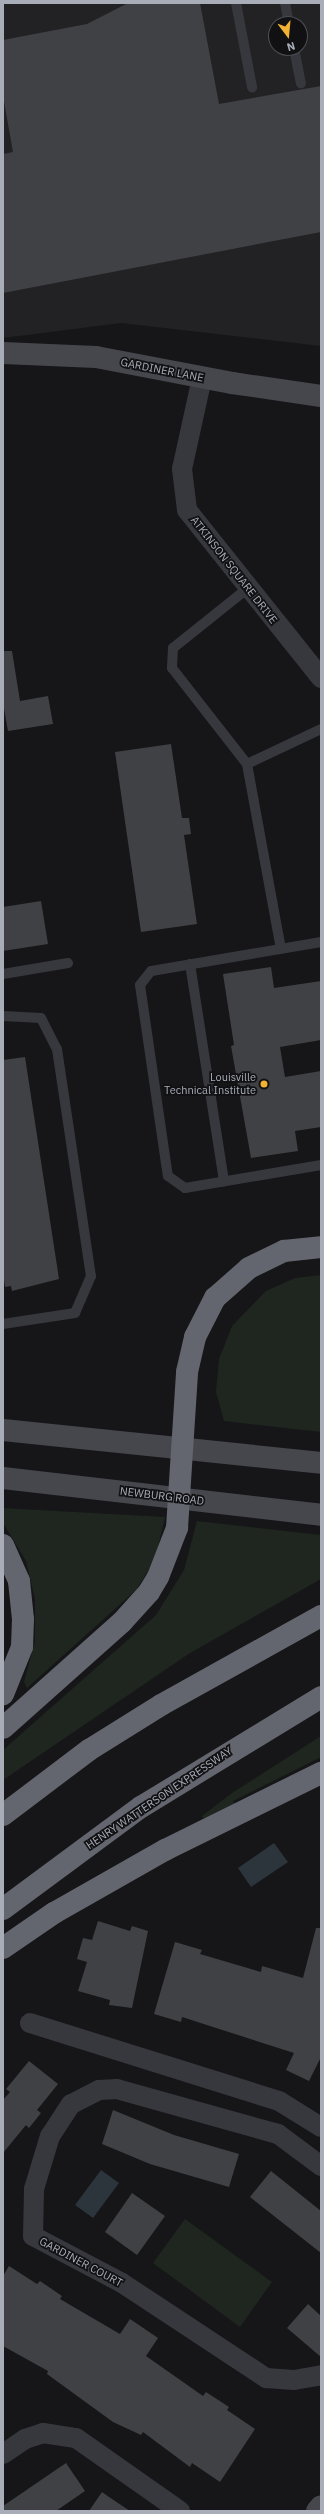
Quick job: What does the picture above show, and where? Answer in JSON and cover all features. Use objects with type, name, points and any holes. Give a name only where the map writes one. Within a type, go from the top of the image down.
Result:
[{"type":"highway","points":[[3,1728],[110,1632],[149,1592],[177,1528],[181,1498],[187,1372],[195,1337],[215,1298],[249,1268],[284,1251],[321,1247]]},
{"type":"highway","points":[[3,1545],[19,1581],[23,1620],[22,1647],[3,1694]]},
{"type":"highway","points":[[3,1815],[89,1750],[160,1704],[321,1616]]},
{"type":"highway","name":"HENRY WATTERSON EXPRESSWAY","points":[[3,1908],[141,1807],[321,1697]]},
{"type":"highway","points":[[3,1948],[54,1913],[165,1850],[321,1773]]},
{"type":"main road","name":"GARDINER LANE","points":[[3,353],[96,357],[202,378],[321,396]]},
{"type":"main road","points":[[3,1430],[184,1447],[321,1463]]},
{"type":"main road","name":"NEWBURG ROAD","points":[[3,1478],[181,1498],[321,1516]]},
{"type":"main road","points":[[317,2511],[321,2506]]},
{"type":"street","name":"ATKINSON SQUARE DRIVE","points":[[202,378],[182,470],[187,510],[321,678]]},
{"type":"street","points":[[30,2024],[279,2101],[321,2127]]},
{"type":"street","name":"GARDINER COURT","points":[[321,2166],[278,2134],[116,2090],[99,2090],[71,2104],[50,2136],[34,2189],[33,2236],[122,2283],[266,2378],[294,2380],[321,2375]]},
{"type":"street","points":[[3,2454],[25,2439],[43,2433],[76,2438],[180,2511]]},
{"type":"lane","points":[[236,3],[252,87]]},
{"type":"lane","points":[[285,3],[287,16]]},
{"type":"lane","points":[[296,56],[301,83]]},
{"type":"lane","points":[[248,588],[173,648],[172,668],[248,764],[281,949]]},
{"type":"lane","points":[[248,764],[321,729]]},
{"type":"lane","points":[[321,942],[151,971],[140,985],[168,1176],[185,1188],[321,1165]]},
{"type":"lane","points":[[3,974],[68,963]]},
{"type":"lane","points":[[190,964],[224,1181]]},
{"type":"lane","points":[[3,1016],[41,1018],[57,1049],[91,1276],[75,1313],[3,1324]]},
{"type":"shaded area","points":[[3,3],[321,3],[321,346],[121,323],[3,338]]},
{"type":"shaded area","points":[[321,1275],[321,1432],[224,1421],[216,1392],[219,1359],[232,1326],[266,1291],[295,1278]]},
{"type":"shaded area","points":[[3,1508],[165,1517],[155,1560],[136,1590],[27,1688],[24,1682],[35,1641],[35,1599],[26,1561],[3,1523]]},
{"type":"shaded area","points":[[197,1521],[321,1535],[321,1579],[190,1653],[3,1780],[3,1750],[156,1615],[184,1570]]},
{"type":"shaded area","points":[[321,1736],[321,1757],[233,1801],[235,1805],[204,1820],[202,1816],[232,1793]]},
{"type":"shaded area","points":[[274,1843],[288,1862],[251,1887],[238,1868]]},
{"type":"shaded area","points":[[101,2170],[119,2183],[93,2218],[75,2205]]},
{"type":"shaded area","points":[[185,2219],[272,2282],[240,2327],[153,2263]]},
{"type":"building","points":[[128,3],[200,3],[219,104],[321,86],[321,232],[3,293],[3,154],[13,152],[3,96],[3,40],[87,24]]},
{"type":"building","points":[[3,651],[12,651],[20,701],[48,696],[53,724],[8,731],[3,703]]},
{"type":"building","points":[[171,744],[182,818],[189,818],[191,834],[184,835],[197,924],[141,932],[115,752]]},
{"type":"building","points":[[41,901],[48,944],[3,951],[3,907]]},
{"type":"building","points":[[271,967],[274,988],[321,981],[321,1040],[280,1047],[285,1077],[321,1071],[321,1127],[295,1131],[298,1151],[251,1158],[231,1046],[234,1045],[223,974]]},
{"type":"building","points":[[25,1057],[59,1279],[12,1291],[11,1286],[5,1287],[3,1272],[3,1060]]},
{"type":"building","points":[[98,1921],[130,1931],[132,1926],[148,1931],[132,2008],[109,2005],[110,2000],[78,1991],[87,1962],[77,1959],[83,1938],[92,1940]]},
{"type":"building","points":[[316,1928],[321,1928],[321,2057],[309,2081],[286,2070],[294,2053],[182,2017],[181,2022],[154,2014],[175,1942],[202,1950],[200,1954],[261,1972],[262,1966],[303,1978]]},
{"type":"building","points":[[29,2061],[58,2084],[37,2110],[41,2113],[29,2128],[26,2125],[3,2153],[3,2100],[10,2092],[6,2089]]},
{"type":"building","points":[[113,2110],[174,2135],[239,2154],[229,2187],[150,2164],[102,2144]]},
{"type":"building","points":[[271,2171],[321,2211],[321,2253],[250,2197]]},
{"type":"building","points":[[132,2193],[165,2216],[137,2255],[105,2232]]},
{"type":"building","points":[[9,2266],[37,2284],[40,2281],[62,2296],[60,2299],[120,2334],[130,2319],[158,2338],[146,2356],[203,2396],[206,2392],[229,2407],[227,2410],[255,2429],[220,2482],[192,2463],[190,2467],[143,2432],[141,2435],[113,2422],[47,2374],[48,2371],[3,2346],[3,2276]]},
{"type":"building","points":[[308,2304],[321,2316],[321,2357],[287,2328]]},
{"type":"building","points":[[66,2463],[85,2491],[56,2511],[3,2511],[3,2506]]},
{"type":"building","points":[[102,2492],[109,2497],[130,2511],[89,2511]]},
{"type":"place","name":"Louisville Technical Institute","points":[[264,1084]]}]
